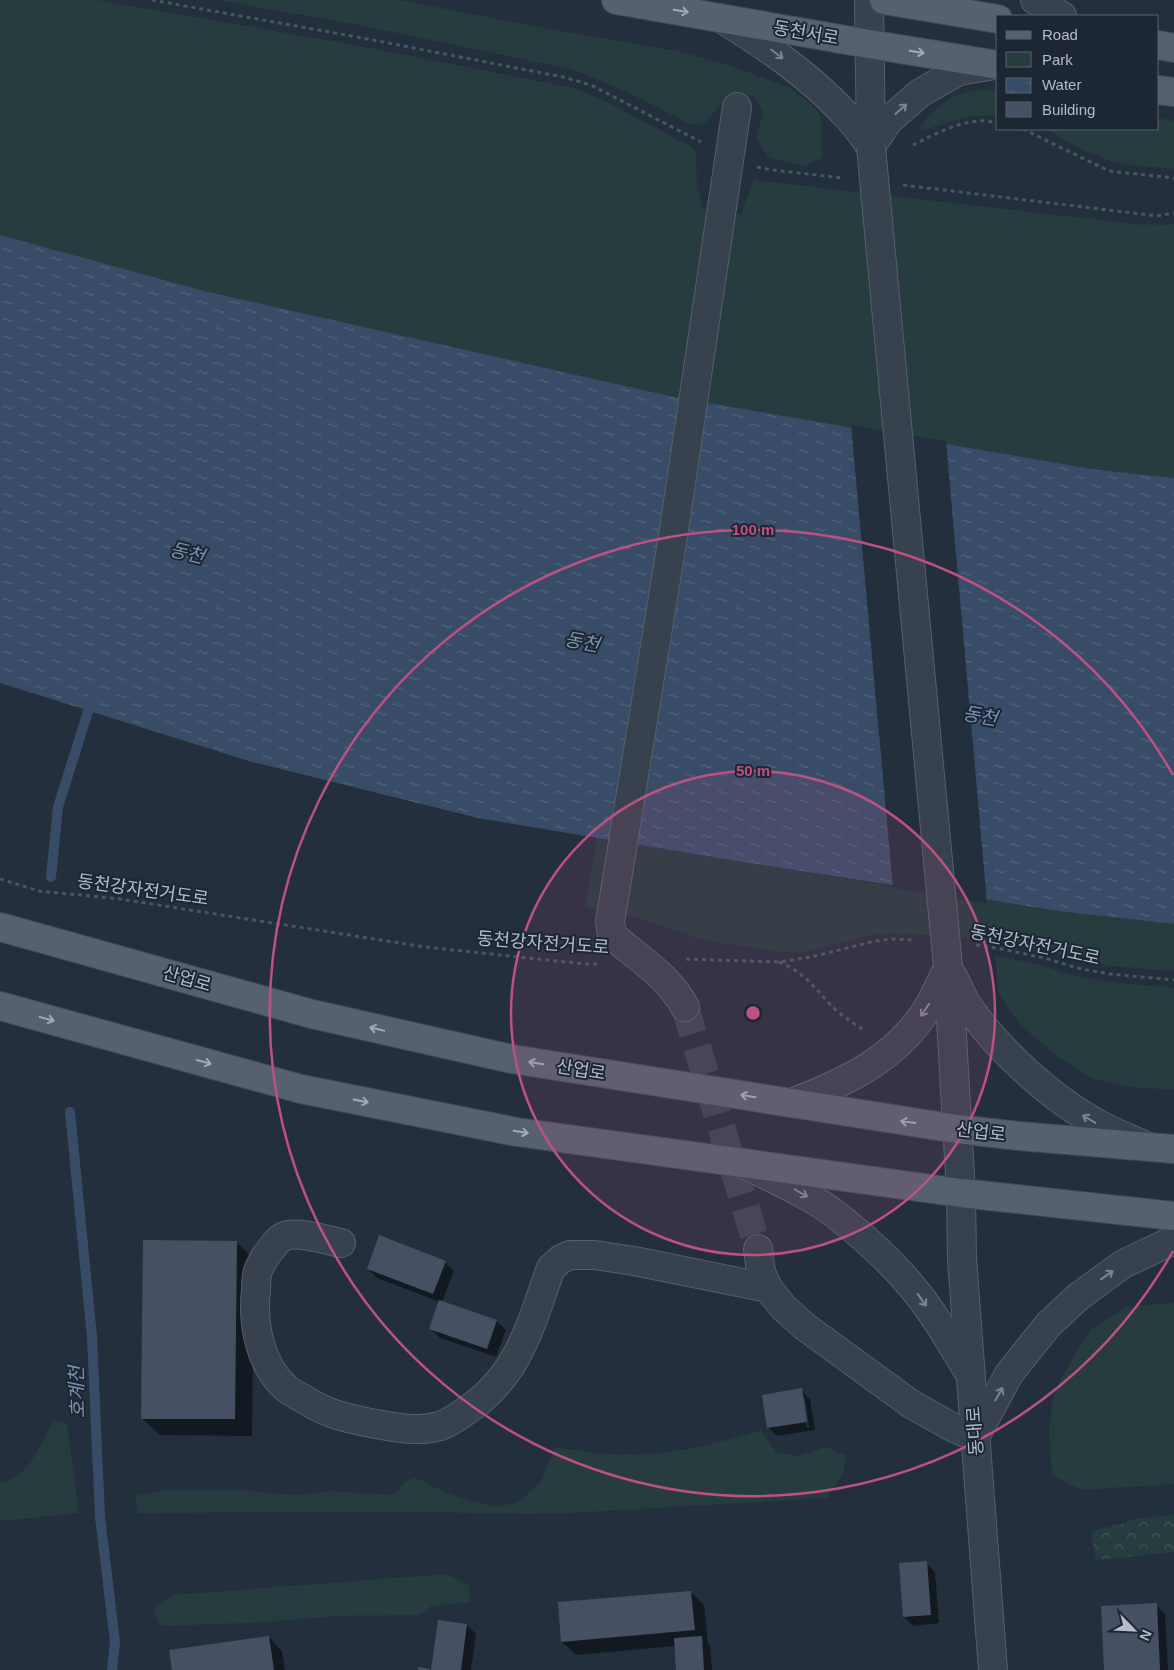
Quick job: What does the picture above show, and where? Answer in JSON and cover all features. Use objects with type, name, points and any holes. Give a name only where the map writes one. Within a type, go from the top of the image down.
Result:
[{"type":"main road","name":"동천서로","points":[[616,0],[996,65]]},
{"type":"main road","points":[[884,0],[996,19]]},
{"type":"main road","points":[[1159,45],[1174,48]]},
{"type":"main road","points":[[1159,90],[1174,92]]},
{"type":"main road","name":"산업로","points":[[0,927],[312,1014],[503,1057],[957,1129],[1162,1148]]},
{"type":"main road","points":[[0,1006],[302,1089],[517,1132],[961,1193],[1174,1216]]},
{"type":"street","name":"동대로","points":[[869,0],[871,147],[948,967],[961,1193],[962,1258],[993,1670]]},
{"type":"street","points":[[1035,0],[1060,15]]},
{"type":"street","points":[[721,18],[767,47],[806,76],[846,114],[871,147],[888,121],[920,93],[959,71],[996,65]]},
{"type":"street","points":[[685,1006],[666,979],[612,935],[610,922],[673,536],[737,107]]},
{"type":"street","points":[[792,1103],[829,1089],[862,1072],[908,1035],[928,1007],[948,967]]},
{"type":"street","points":[[948,967],[966,1002],[984,1026],[1037,1081],[1070,1108],[1103,1127],[1162,1148]]},
{"type":"street","points":[[742,1163],[801,1192],[834,1214],[874,1248],[913,1288],[944,1330],[971,1376]]},
{"type":"street","points":[[341,1242],[296,1234],[285,1236],[276,1242],[266,1255],[257,1273],[255,1298],[256,1325],[264,1356],[273,1375],[287,1389],[312,1405],[340,1417],[401,1428],[422,1429],[441,1426],[478,1404],[499,1384],[512,1365],[523,1343],[551,1268],[561,1259],[570,1255],[595,1255],[634,1261],[768,1288]]},
{"type":"street","points":[[758,1249],[760,1272],[768,1288],[783,1307],[804,1326],[911,1404],[952,1428],[975,1437],[1009,1374],[1048,1325],[1078,1297],[1123,1264],[1174,1240]]},
{"type":"path","points":[[152,0],[356,37],[582,82],[614,96],[750,165],[773,170],[848,179]]},
{"type":"path","points":[[914,145],[932,135],[955,126],[978,120],[996,122]]},
{"type":"path","points":[[1024,130],[1109,171],[1174,178]]},
{"type":"path","points":[[896,184],[1157,216],[1174,213]]},
{"type":"path","name":"동천강자전거도로","points":[[0,879],[39,891],[120,900],[425,947],[585,964],[645,962],[680,958],[779,962],[812,957],[875,941],[894,939],[920,941]]},
{"type":"path","name":"동천강자전거도로","points":[[974,945],[1044,958],[1081,969],[1110,974],[1174,980]]},
{"type":"path","points":[[779,962],[795,969],[838,1012],[866,1031]]},
{"type":"green space","points":[[0,0],[97,0],[355,45],[573,88],[607,102],[693,148],[696,155],[697,186],[703,208],[741,214],[754,180],[1134,224],[1174,224],[1174,478],[1092,469],[674,397],[208,292],[0,235]]},
{"type":"green space","points":[[218,0],[400,0],[677,51],[726,64],[790,88],[819,113],[822,124],[822,158],[803,166],[769,158],[756,138],[763,112],[754,96],[729,95],[703,125],[690,124],[613,86],[565,68],[359,25]]},
{"type":"green space","points":[[969,91],[996,91],[996,115],[961,119],[925,130],[920,127],[946,101]]},
{"type":"green space","points":[[1159,118],[1174,121],[1174,169],[1112,161],[1086,151],[1046,130],[1159,130]]},
{"type":"green space","points":[[597,838],[957,896],[1174,924],[1174,971],[1110,966],[999,940],[893,933],[875,934],[803,952],[782,952],[708,941],[623,913],[585,907]]},
{"type":"green space","points":[[995,955],[1044,966],[1078,977],[1174,988],[1174,1090],[1132,1087],[1094,1079],[1058,1057],[1024,1028],[1009,1010],[998,992]]},
{"type":"green space","points":[[1174,1303],[1174,1484],[1081,1490],[1052,1475],[1049,1429],[1054,1392],[1091,1329],[1127,1307]]},
{"type":"green space","points":[[53,1420],[67,1424],[79,1513],[0,1521],[0,1483],[19,1475],[33,1459]]},
{"type":"green space","points":[[761,1430],[776,1452],[798,1456],[825,1447],[846,1455],[843,1474],[827,1498],[552,1514],[413,1512],[138,1513],[135,1496],[162,1491],[249,1491],[296,1495],[333,1491],[389,1495],[396,1492],[405,1481],[416,1478],[449,1494],[494,1507],[517,1503],[541,1482],[555,1447],[605,1454],[646,1454],[684,1450]]},
{"type":"green space","points":[[1174,1515],[1174,1552],[1096,1560],[1091,1532],[1141,1518]]},
{"type":"green space","points":[[447,1574],[469,1586],[470,1602],[431,1606],[419,1615],[337,1616],[248,1623],[160,1626],[153,1609],[173,1595]]},
{"type":"water","name":"동천","points":[[0,235],[208,292],[674,397],[1092,469],[1174,478],[1174,924],[1066,912],[730,860],[478,818],[249,761],[0,683]]},
{"type":"pier","points":[[851,425],[946,441],[987,903],[893,888]]},
{"type":"building","points":[[379,1235],[446,1261],[433,1294],[367,1269]]},
{"type":"building","points":[[143,1240],[237,1241],[235,1419],[141,1419]]},
{"type":"building","points":[[439,1300],[497,1320],[487,1349],[429,1329]]},
{"type":"building","points":[[802,1388],[807,1422],[767,1428],[762,1395]]},
{"type":"building","points":[[927,1561],[931,1615],[903,1617],[899,1563]]},
{"type":"building","points":[[691,1591],[695,1630],[561,1642],[558,1602]]},
{"type":"building","points":[[1157,1603],[1160,1670],[1104,1670],[1101,1606]]},
{"type":"building","points":[[438,1620],[467,1624],[461,1670],[431,1670]]},
{"type":"building","points":[[269,1636],[274,1670],[172,1670],[169,1650]]},
{"type":"building","points":[[702,1636],[704,1670],[676,1670],[674,1638]]},
{"type":"building","points":[[418,1667],[430,1669],[430,1670],[418,1670]]},
{"type":"waterway","points":[[51,877],[58,807],[92,699]]},
{"type":"waterway","name":"호계천","points":[[70,1112],[92,1337],[100,1517],[115,1642],[112,1670]]},
{"type":"tunnel","points":[[685,1007],[758,1249]]}]
